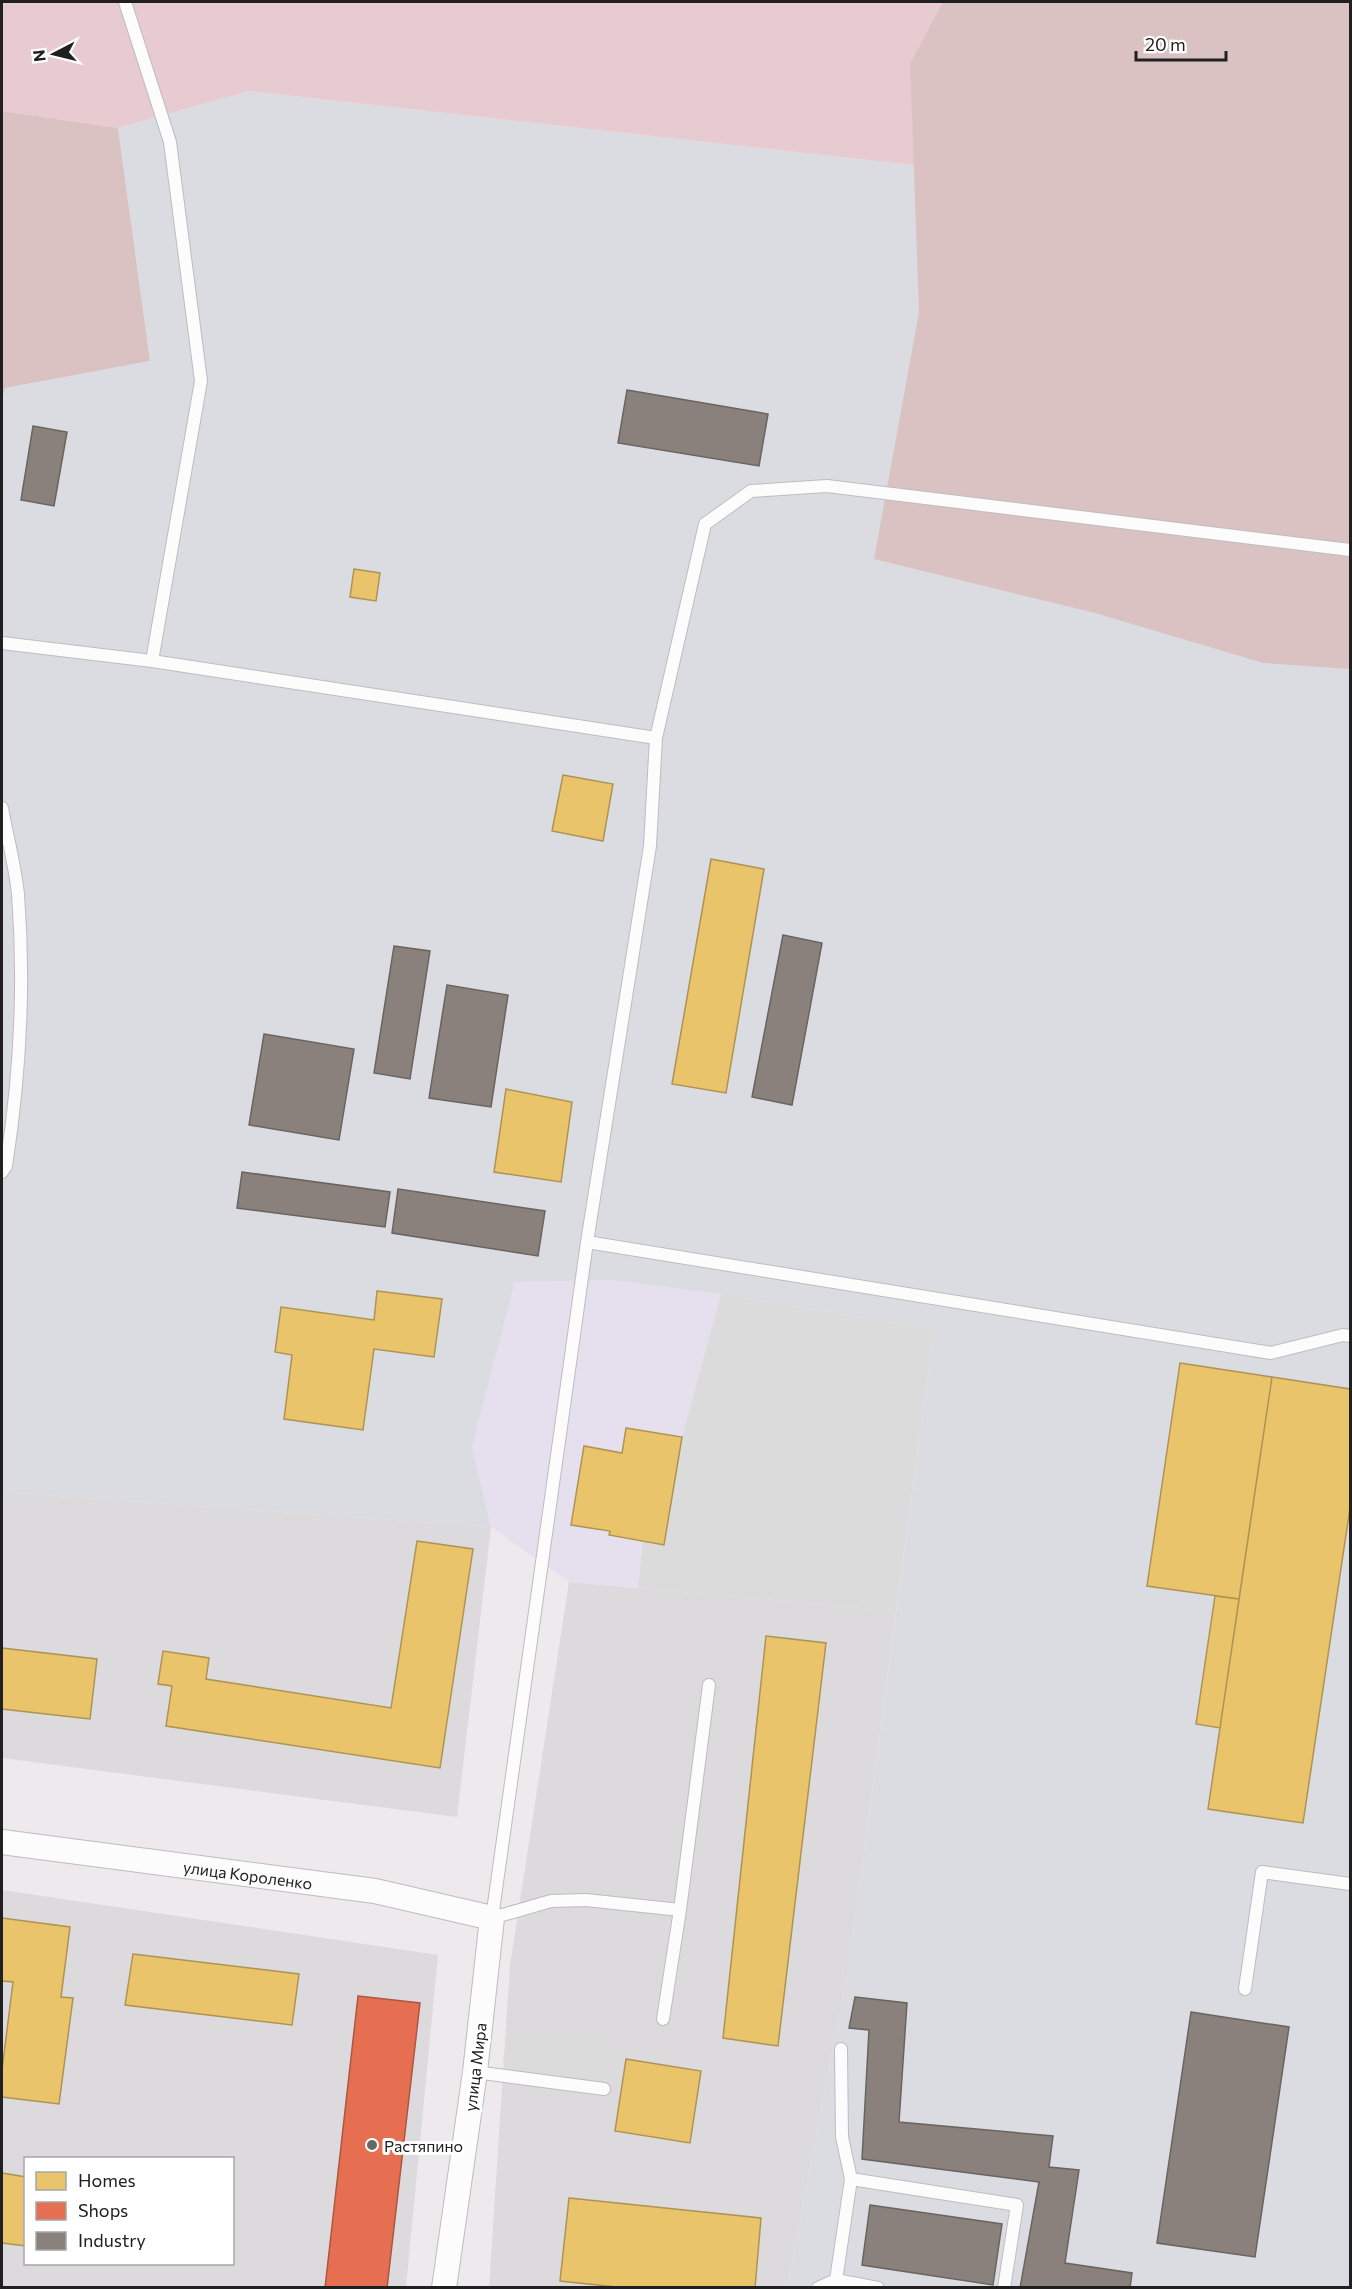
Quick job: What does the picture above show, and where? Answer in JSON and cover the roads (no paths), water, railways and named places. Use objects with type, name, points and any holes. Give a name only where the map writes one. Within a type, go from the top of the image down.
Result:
[{"type":"street","name":"улица Короленко","points":[[2,1842],[375,1891],[492,1918]]},
{"type":"street","name":"улица Мира","points":[[444,2288],[475,2072],[492,1918]]},
{"type":"lane","points":[[125,2],[170,141],[201,381],[152,661]]},
{"type":"lane","points":[[680,1910],[586,1900],[551,1901],[492,1918],[587,1242],[650,846],[656,738],[705,524],[751,491],[827,486],[1350,550]]},
{"type":"lane","points":[[2,644],[152,661],[656,738]]},
{"type":"lane","points":[[2,808],[17,891],[22,991],[17,1097],[6,1167],[2,1172]]},
{"type":"lane","points":[[587,1242],[1271,1353],[1343,1335],[1350,1336]]},
{"type":"lane","points":[[663,2019],[680,1910],[709,1686]]},
{"type":"lane","points":[[1245,1989],[1262,1872],[1350,1884]]},
{"type":"lane","points":[[836,2280],[851,2178],[842,2137],[841,2049]]},
{"type":"lane","points":[[475,2072],[604,2089]]},
{"type":"lane","points":[[851,2178],[1017,2205],[1004,2288]]},
{"type":"lane","points":[[818,2288],[836,2280],[878,2288]]},
{"type":"place","name":"Растяпино","points":[[372,2145]]}]
